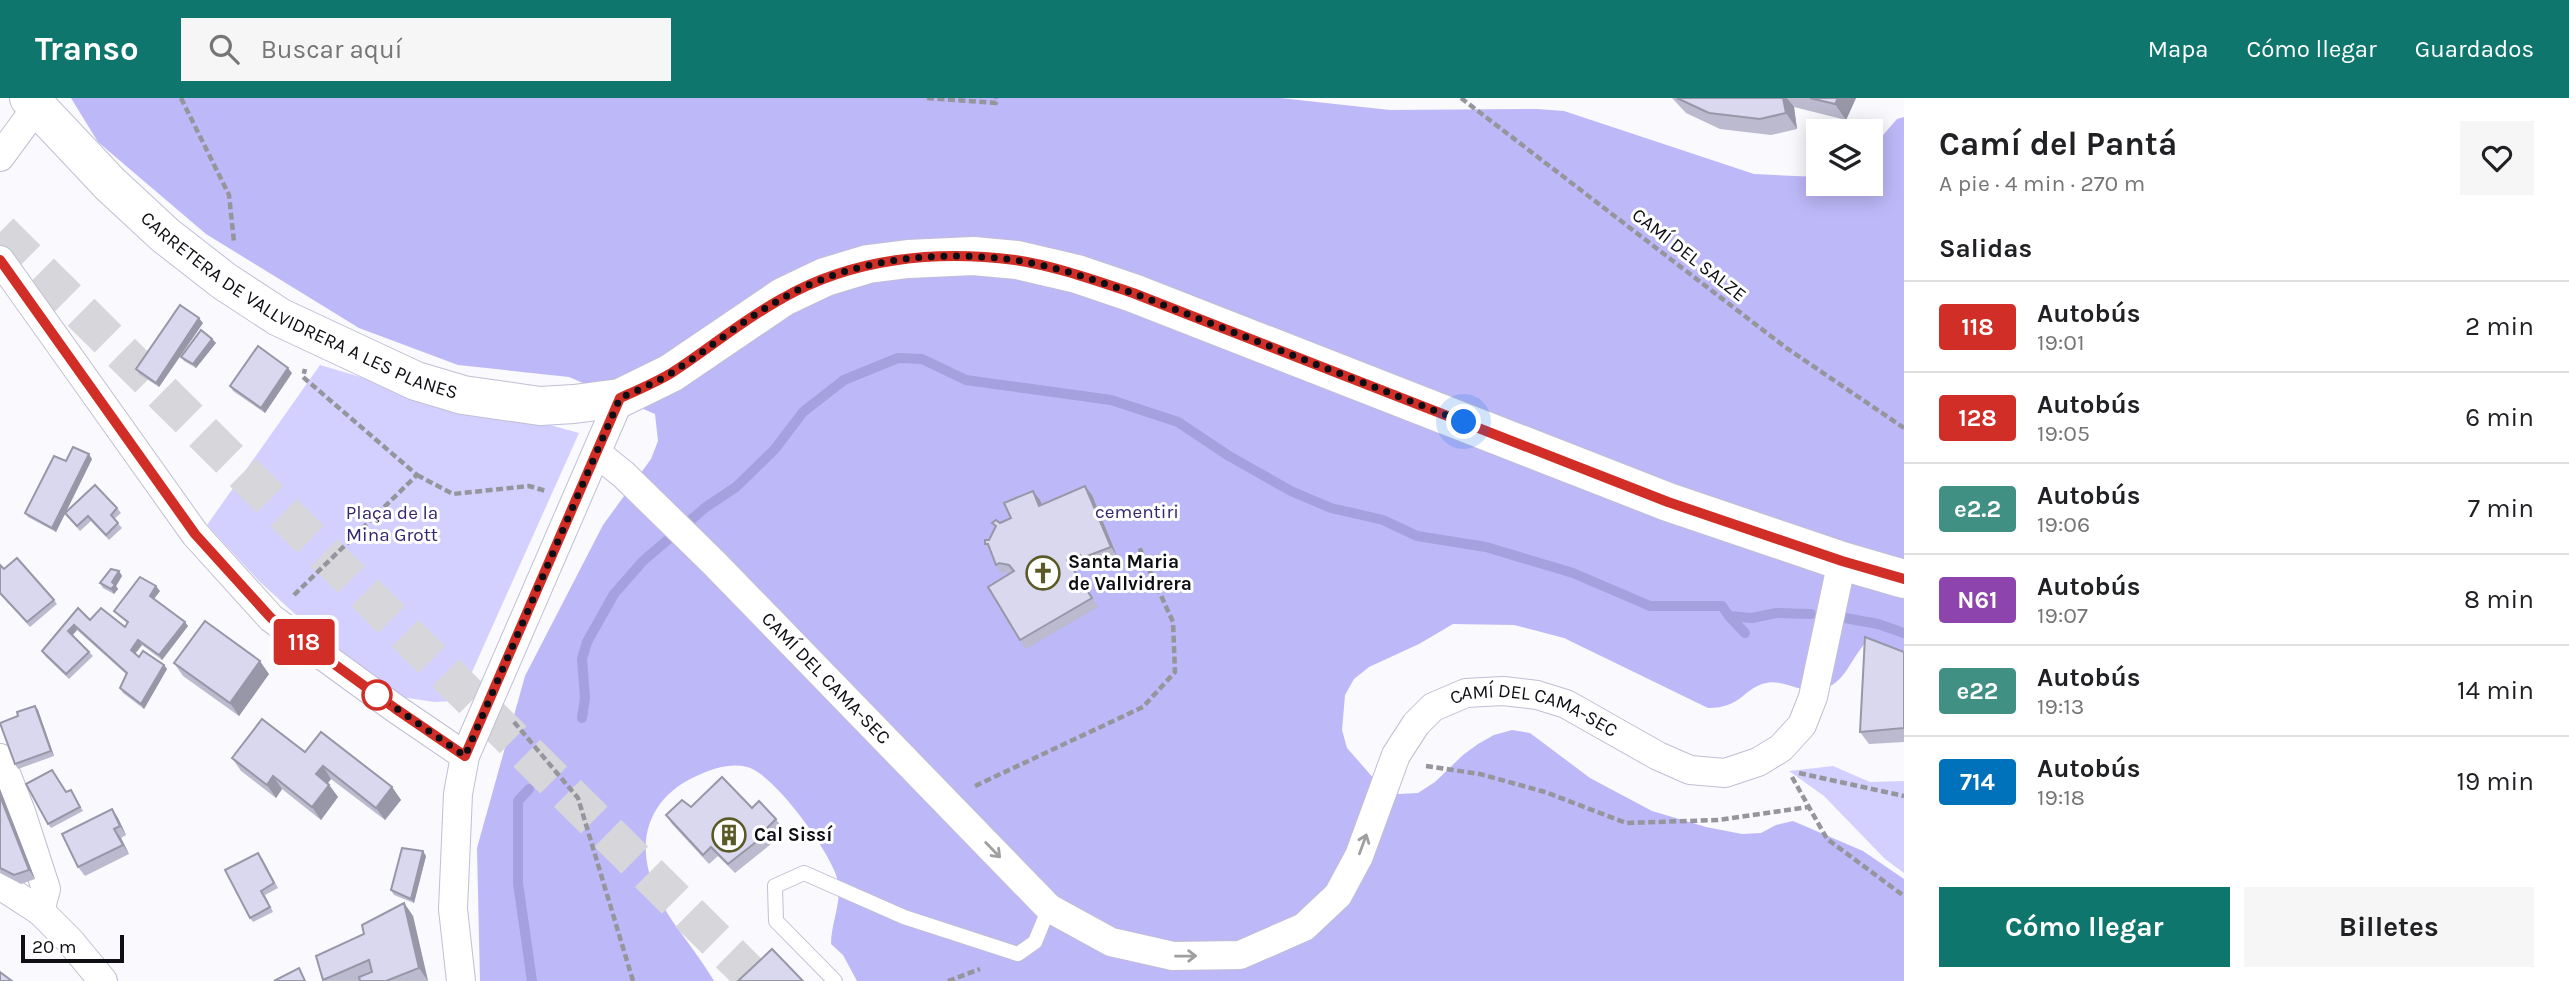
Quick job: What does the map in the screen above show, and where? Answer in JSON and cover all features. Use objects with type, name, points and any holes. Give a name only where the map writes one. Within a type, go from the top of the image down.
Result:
[{"type":"main road","name":"CARRETERA DE VALLVIDRERA A LES PLANES","points":[[32,103],[110,184],[165,234],[224,281],[279,317],[416,381],[451,391],[540,406],[620,398],[671,373],[765,309],[825,277],[868,264],[908,259],[973,256],[1017,260],[1077,274],[1133,293],[1668,502],[1842,561],[1904,579]]},
{"type":"street","points":[[0,156],[32,103]]},
{"type":"street","points":[[0,260],[195,534],[271,618],[465,756]]},
{"type":"street","points":[[460,981],[453,909],[458,794],[465,756],[620,398]]},
{"type":"street","name":"CAMÍ DEL CAMA-SEC","points":[[598,454],[624,475],[714,564],[1049,908],[1111,943],[1173,956],[1240,955],[1304,927],[1338,895],[1359,856],[1396,755],[1416,724],[1433,708],[1466,693],[1503,691],[1537,695],[1566,704],[1658,756],[1690,770],[1725,773],[1758,762],[1781,748],[1802,725],[1813,696],[1842,561]]},
{"type":"street","points":[[0,758],[46,890],[40,911]]},
{"type":"street","points":[[0,885],[40,911],[103,981]]},
{"type":"lane","points":[[835,981],[776,921],[775,886],[804,873],[904,917],[1018,954],[1035,942],[1049,908]]},
{"type":"path","points":[[181,98],[229,195],[234,242],[224,281]]},
{"type":"path","points":[[927,98],[996,103],[996,98]]},
{"type":"path","name":"CAMÍ DEL SALZE","points":[[1461,98],[1785,347],[1904,428]]},
{"type":"path","points":[[305,366],[303,377],[417,475],[453,494],[529,486]]},
{"type":"path","points":[[271,618],[417,475]]},
{"type":"path","points":[[946,801],[1143,707],[1175,672],[1173,622],[1139,547]]},
{"type":"path","points":[[518,727],[578,799],[633,981]]},
{"type":"path","points":[[1438,770],[1480,774],[1545,792],[1626,823],[1718,820],[1809,807]]},
{"type":"path","points":[[1904,796],[1789,771],[1827,839],[1904,896]]},
{"type":"green space","name":"cementiri","points":[[71,98],[1280,98],[1390,110],[1564,111],[1754,174],[1806,176],[1806,196],[1883,196],[1883,135],[1897,119],[1904,117],[1904,652],[1867,641],[1842,676],[1827,687],[1817,690],[1803,689],[1771,682],[1752,689],[1728,705],[1708,708],[1564,638],[1514,625],[1453,624],[1419,644],[1369,667],[1354,679],[1345,695],[1342,730],[1347,748],[1382,788],[1399,794],[1418,793],[1435,782],[1478,744],[1494,735],[1512,730],[1530,733],[1590,778],[1652,811],[1706,827],[1742,834],[1761,833],[1776,825],[1793,821],[1863,851],[1904,879],[1904,981],[857,981],[843,955],[831,944],[839,889],[834,869],[825,853],[801,817],[772,784],[747,767],[735,766],[706,772],[673,790],[655,812],[646,840],[649,872],[660,901],[714,981],[480,981],[477,848],[525,676],[603,525],[651,459],[658,441],[655,414],[569,377],[458,365],[359,328],[206,234],[98,142]]},
{"type":"green space","name":"Plaça de la Mina Grott","points":[[320,365],[448,403],[521,417],[579,433],[459,701],[434,702],[382,694],[259,581],[207,525]]},
{"type":"green space","points":[[1833,766],[1870,782],[1904,781],[1904,873],[1885,859],[1824,796],[1789,771]]},
{"type":"building","points":[[1677,98],[1783,98],[1786,113],[1760,119],[1709,113]]},
{"type":"building","points":[[1810,98],[1838,98],[1835,104]]},
{"type":"building","points":[[180,305],[199,318],[156,383],[136,369]]},
{"type":"building","points":[[201,330],[212,339],[193,364],[181,357]]},
{"type":"building","points":[[258,346],[288,368],[261,408],[230,386]]},
{"type":"building","points":[[73,447],[89,454],[52,528],[25,513],[54,456],[66,461]]},
{"type":"building","points":[[95,485],[117,508],[111,515],[118,523],[106,535],[88,516],[77,526],[65,513]]},
{"type":"building","name":"Santa Maria de Vallvidrera","points":[[1085,486],[1111,547],[1082,558],[1080,555],[1067,560],[1092,598],[1020,640],[988,587],[1014,571],[1009,565],[996,565],[988,544],[985,544],[996,526],[992,523],[1011,518],[1004,503],[1033,491],[1039,506]]},
{"type":"building","points":[[17,558],[54,600],[27,622],[0,593],[0,565],[4,569]]},
{"type":"building","points":[[111,569],[119,571],[111,589],[100,583]]},
{"type":"building","points":[[140,577],[156,586],[150,596],[185,622],[159,655],[138,640],[131,650],[139,657],[143,651],[164,665],[141,704],[120,688],[127,673],[74,625],[68,631],[89,652],[66,674],[42,651],[78,608],[90,620],[101,608],[125,627],[128,622],[114,611]]},
{"type":"building","points":[[205,621],[260,661],[230,703],[174,663]]},
{"type":"building","points":[[1865,637],[1904,652],[1904,728],[1860,732]]},
{"type":"building","points":[[35,706],[51,751],[15,764],[0,723],[18,716],[17,712]]},
{"type":"building","points":[[262,719],[305,752],[321,732],[392,787],[376,808],[323,766],[316,774],[329,785],[312,807],[273,776],[267,785],[232,758]]},
{"type":"building","points":[[52,770],[66,792],[71,790],[80,807],[48,824],[26,784]]},
{"type":"building","name":"Cal Sissí","points":[[722,777],[752,808],[759,801],[776,819],[762,833],[765,835],[728,864],[711,847],[703,855],[666,815],[682,800],[691,807]]},
{"type":"building","points":[[0,796],[29,870],[14,875],[0,868]]},
{"type":"building","points":[[112,809],[120,826],[114,829],[123,845],[78,867],[62,834]]},
{"type":"building","points":[[402,848],[423,851],[411,899],[391,890]]},
{"type":"building","points":[[258,853],[274,883],[261,891],[270,907],[250,918],[225,870]]},
{"type":"building","points":[[404,903],[419,968],[386,981],[360,981],[359,977],[372,972],[369,960],[323,980],[316,956],[364,934],[362,925]]},
{"type":"building","points":[[772,949],[803,981],[738,981]]},
{"type":"building","points":[[299,968],[305,981],[274,981]]},
{"type":"building","points":[[0,972],[12,981],[0,981]]},
{"type":"waterway","points":[[582,718],[585,698],[582,659],[587,642],[614,594],[643,561],[706,507],[736,487],[775,449],[803,412],[844,380],[898,358],[922,359],[966,380],[1111,400],[1178,422],[1229,456],[1291,491],[1331,508],[1383,520],[1417,536],[1486,547],[1573,573],[1650,606],[1722,606],[1729,616],[1752,618],[1776,613],[1811,614]]},
{"type":"waterway","points":[[1729,616],[1745,633]]},
{"type":"waterway","points":[[1845,618],[1878,624],[1904,633]]},
{"type":"waterway","points":[[529,789],[518,801],[518,883],[532,981]]},
{"type":"tunnel","points":[[0,232],[757,981]]},
{"type":"bus line","name":"118","points":[[0,260],[195,534],[271,618],[465,756],[620,398],[671,373],[783,297],[825,277],[888,261],[973,256],[1017,260],[1077,274],[1133,293],[1668,502],[1842,561],[1904,579]]},
{"type":"place","name":"Santa Maria de Vallvidrera","points":[[1043,573]]},
{"type":"place","name":"Cal Sissí","points":[[729,835]]},
{"type":"route","points":[[377,695],[465,756],[620,398],[671,373],[783,297],[825,277],[868,264],[973,256],[1017,260],[1077,274],[1133,293],[1464,422]]}]
